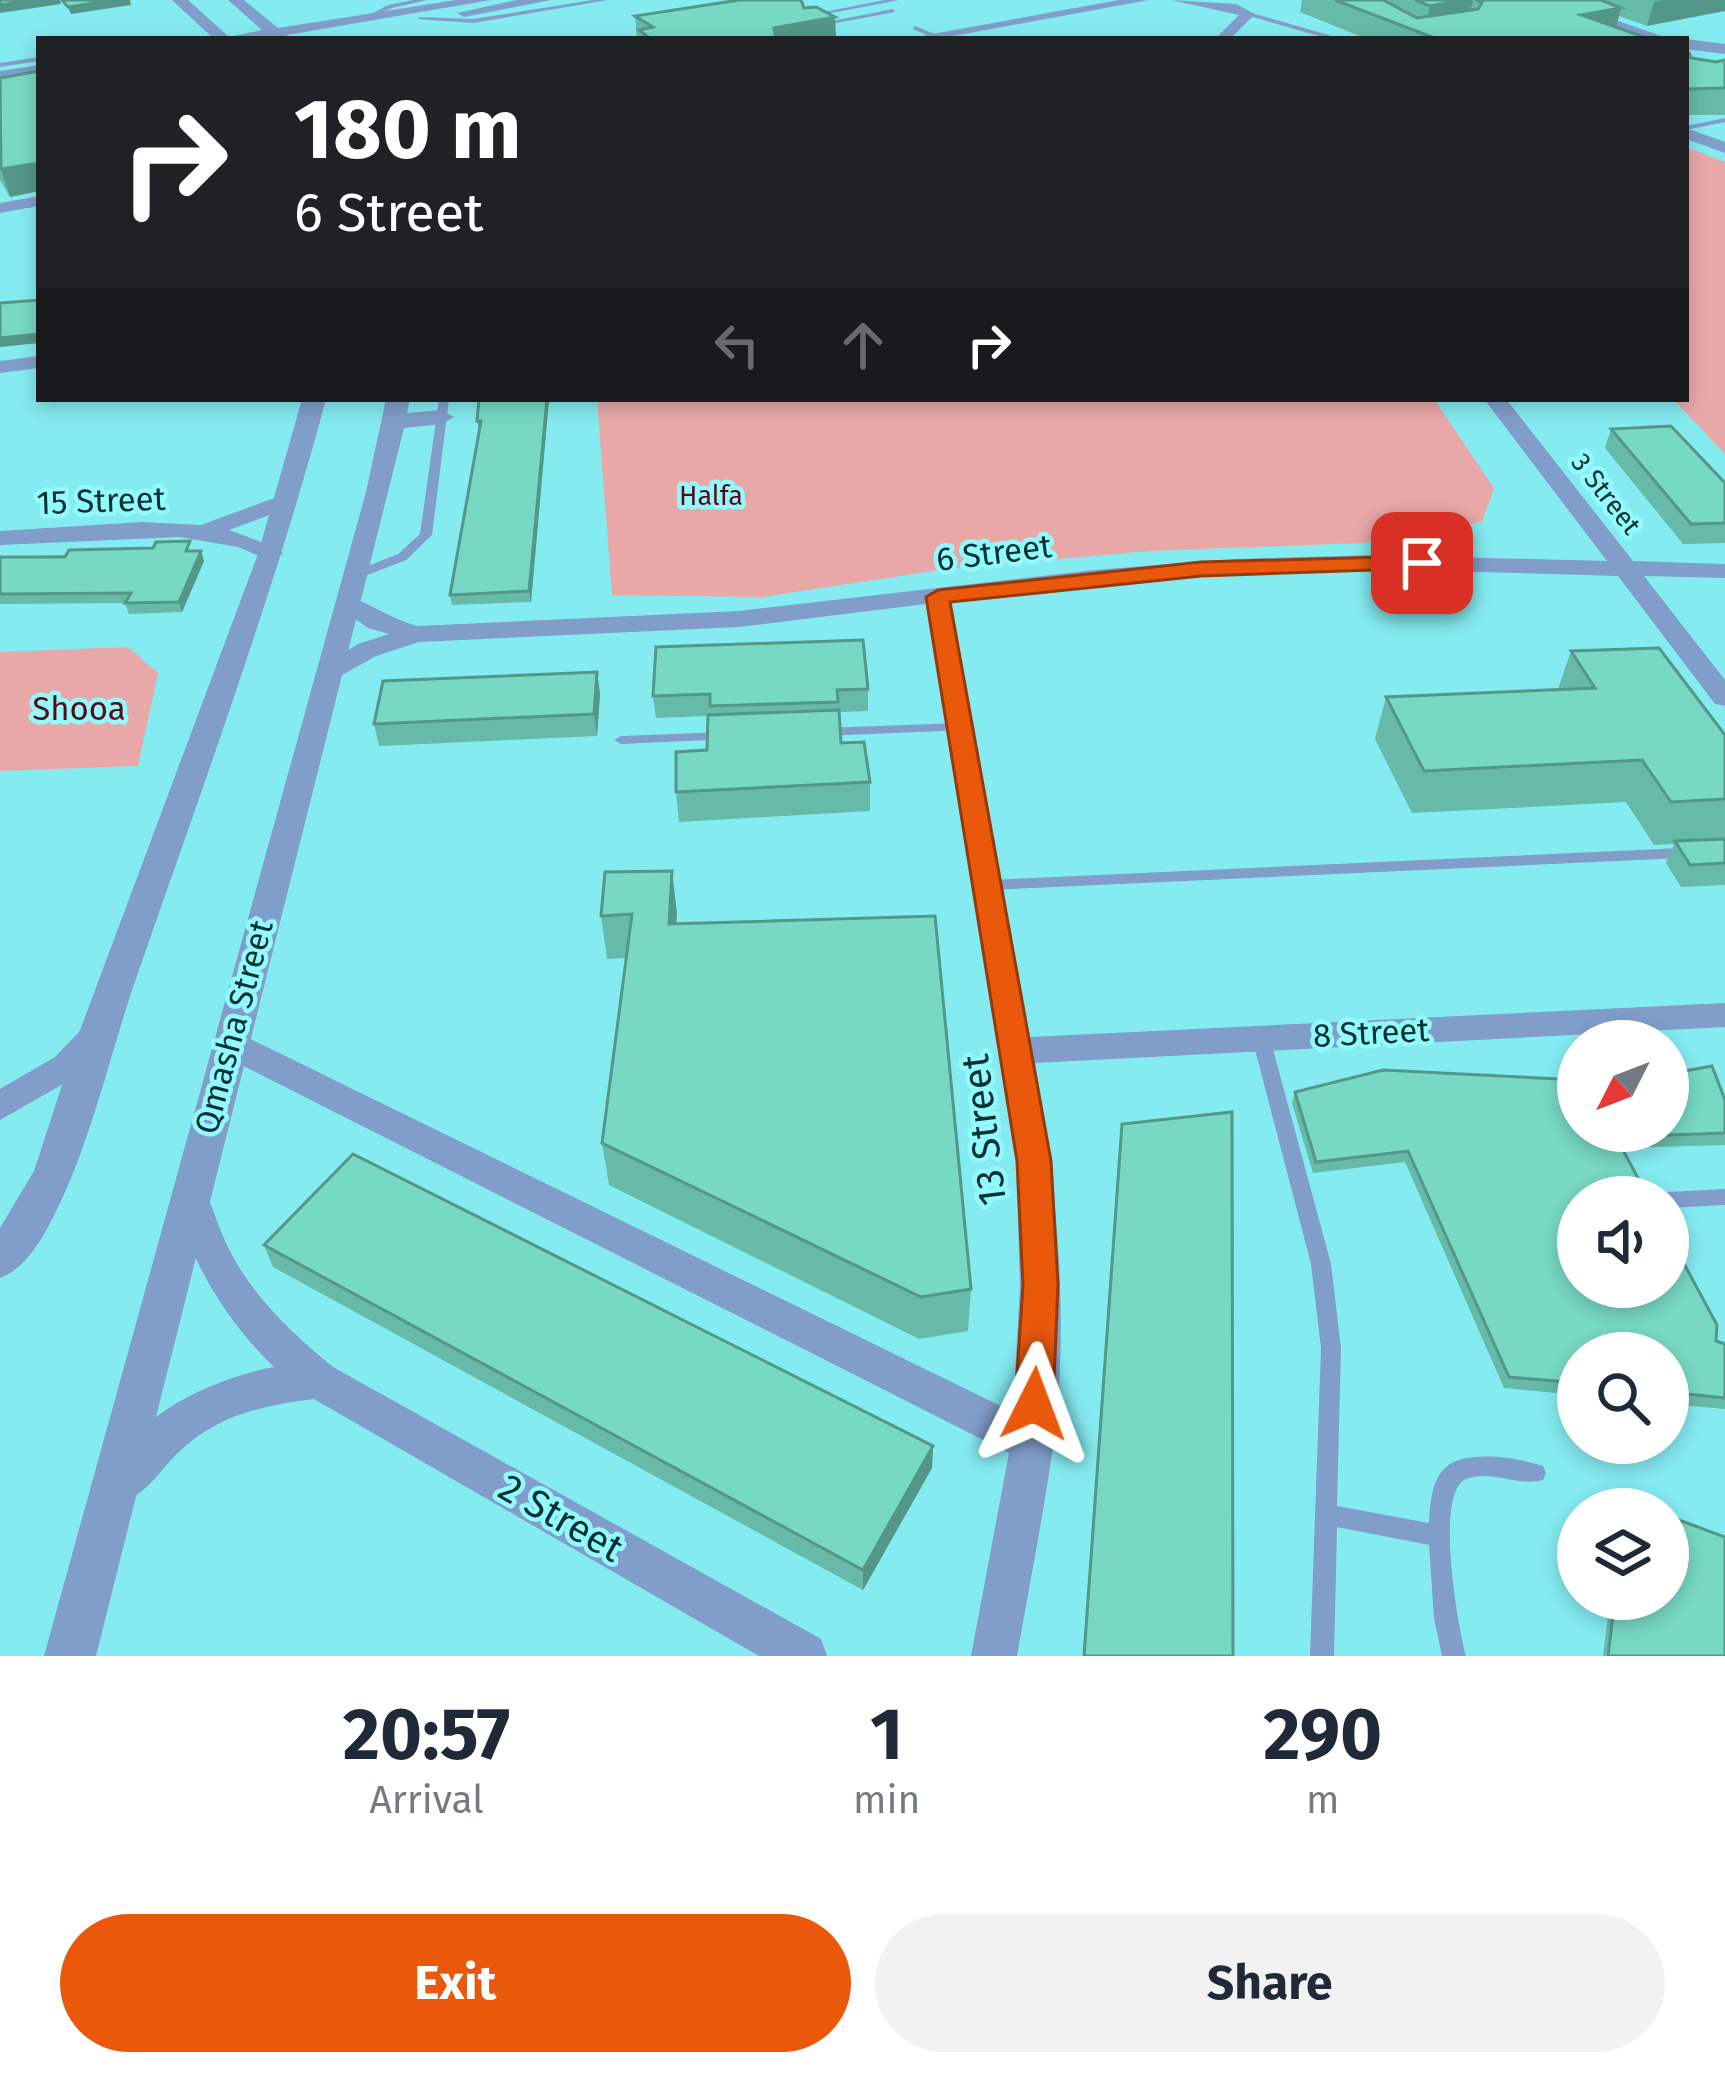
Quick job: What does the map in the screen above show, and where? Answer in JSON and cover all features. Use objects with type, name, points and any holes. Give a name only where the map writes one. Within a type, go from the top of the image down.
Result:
[{"type":"street","points":[[179,0],[221,36]]},
{"type":"street","points":[[235,0],[279,36],[544,0]]},
{"type":"street","points":[[309,36],[484,0]]},
{"type":"street","points":[[923,34],[1142,0]]},
{"type":"street","points":[[1178,0],[1249,14],[1225,36]]},
{"type":"street","points":[[1538,3],[1617,36]]},
{"type":"street","points":[[1538,3],[1652,36]]},
{"type":"street","points":[[340,36],[362,24]]},
{"type":"street","points":[[1689,45],[1725,54]]},
{"type":"street","points":[[1689,54],[1725,54]]},
{"type":"street","points":[[1689,56],[1702,64]]},
{"type":"street","points":[[0,76],[36,70]]},
{"type":"street","points":[[0,86],[36,80]]},
{"type":"street","points":[[1689,132],[1725,148]]},
{"type":"street","points":[[0,208],[36,202]]},
{"type":"street","points":[[0,367],[36,362]]},
{"type":"street","points":[[0,1260],[31,1219],[54,1171],[98,1033],[272,554],[313,402]]},
{"type":"street","name":"3 Street","points":[[1497,402],[1725,698]]},
{"type":"street","points":[[396,410],[443,408]]},
{"type":"street","name":"Qmasha Street","points":[[70,1656],[396,410]]},
{"type":"street","name":"15 Street","points":[[0,538],[204,530],[250,518],[288,500]]},
{"type":"street","name":"15 Street","points":[[204,530],[244,538],[272,554]]},
{"type":"street","name":"6 Street","points":[[328,675],[368,650],[416,634],[739,619],[1093,577],[1237,566],[1376,562],[1725,571]]},
{"type":"street","name":"6 Street","points":[[352,590],[376,623],[416,634]]},
{"type":"street","name":"13 Street","points":[[938,597],[1034,1161],[1040,1285],[1032,1444],[994,1656]]},
{"type":"street","name":"8 Street","points":[[1018,1051],[1725,1015]]},
{"type":"street","points":[[0,1106],[67,1066],[98,1033]]},
{"type":"street","points":[[230,1044],[1032,1444]]},
{"type":"street","name":"2 Street","points":[[189,1196],[205,1246],[232,1296],[270,1341],[318,1381],[804,1656]]},
{"type":"street","points":[[113,1496],[153,1445],[203,1408],[261,1385],[318,1381]]},
{"type":"lane","points":[[362,24],[390,6],[424,0]]},
{"type":"lane","points":[[420,20],[472,21],[605,0]]},
{"type":"lane","points":[[791,18],[896,0]]},
{"type":"lane","points":[[876,3],[889,13]]},
{"type":"lane","points":[[865,5],[889,13]]},
{"type":"lane","points":[[806,27],[889,13]]},
{"type":"lane","points":[[1249,14],[1326,36]]},
{"type":"lane","points":[[0,64],[36,58]]},
{"type":"lane","points":[[1689,130],[1725,120]]},
{"type":"lane","points":[[352,590],[426,535],[443,408]]},
{"type":"lane","points":[[802,733],[961,727]]},
{"type":"lane","points":[[621,740],[734,735]]},
{"type":"lane","points":[[988,886],[1725,851]]},
{"type":"lane","points":[[1262,1038],[1321,1264],[1331,1348],[1322,1656]]},
{"type":"lane","points":[[1689,1200],[1724,1201]]},
{"type":"lane","points":[[1454,1656],[1439,1536],[1441,1489],[1450,1476],[1466,1468],[1535,1473]]},
{"type":"lane","points":[[1328,1515],[1439,1536]]},
{"type":"green space","points":[[1689,148],[1725,162],[1725,454],[1676,402],[1689,402]]},
{"type":"green space","name":"Halfa","points":[[597,402],[1436,402],[1494,488],[1482,522],[1387,542],[1150,551],[946,569],[762,597],[612,595]]},
{"type":"green space","name":"Shooa","points":[[128,647],[158,673],[138,766],[0,771],[0,652]]},
{"type":"building","points":[[62,0],[114,0],[68,7]]},
{"type":"building","points":[[739,0],[801,0],[804,8],[816,7],[835,17],[774,28],[775,36],[647,36],[639,30],[653,27],[635,16]]},
{"type":"building","points":[[1335,0],[1383,0],[1417,18],[1478,9],[1482,3],[1477,0],[1601,0],[1621,8],[1581,15],[1641,36],[1429,36]]},
{"type":"building","points":[[1415,0],[1463,0],[1430,6]]},
{"type":"building","points":[[1689,53],[1691,58],[1725,60],[1725,88],[1689,89]]},
{"type":"building","points":[[36,72],[36,163],[1,169],[0,78]]},
{"type":"building","points":[[36,300],[36,334],[0,338],[0,303]]},
{"type":"building","points":[[479,402],[547,402],[529,591],[450,595],[481,421],[477,421]]},
{"type":"building","points":[[1671,426],[1725,483],[1725,523],[1691,524],[1611,429]]},
{"type":"building","points":[[190,541],[186,551],[201,551],[179,602],[125,603],[131,593],[0,594],[0,557],[65,557],[69,550],[153,548],[156,542]]},
{"type":"building","points":[[863,640],[868,689],[837,690],[838,702],[710,706],[710,694],[653,696],[656,647]]},
{"type":"building","points":[[1659,648],[1725,735],[1725,799],[1671,802],[1642,760],[1424,771],[1386,697],[1595,688],[1571,651]]},
{"type":"building","points":[[597,672],[594,714],[374,724],[383,681]]},
{"type":"building","points":[[839,710],[841,743],[864,742],[870,782],[676,792],[676,752],[707,750],[708,715]]},
{"type":"building","points":[[1725,839],[1725,863],[1690,865],[1675,841]]},
{"type":"building","points":[[672,871],[669,924],[935,916],[971,1289],[921,1297],[602,1143],[632,914],[601,916],[605,872]]},
{"type":"building","points":[[1712,1066],[1725,1100],[1725,1133],[1689,1134],[1689,1070]]},
{"type":"building","points":[[1383,1070],[1557,1079],[1557,1152],[1624,1152],[1637,1176],[1557,1176],[1557,1308],[1689,1308],[1689,1273],[1717,1325],[1716,1341],[1725,1344],[1725,1398],[1689,1394],[1689,1332],[1557,1332],[1557,1381],[1509,1377],[1408,1151],[1316,1162],[1295,1092]]},
{"type":"building","points":[[1232,1112],[1233,1656],[1084,1656],[1122,1124]]},
{"type":"building","points":[[353,1154],[933,1446],[863,1570],[264,1245]]},
{"type":"building","points":[[1689,1524],[1725,1537],[1725,1656],[1608,1656],[1612,1620],[1689,1620]]},
{"type":"route","points":[[1034,1404],[1040,1285],[1034,1161],[938,597],[1201,569],[1422,563]]}]
